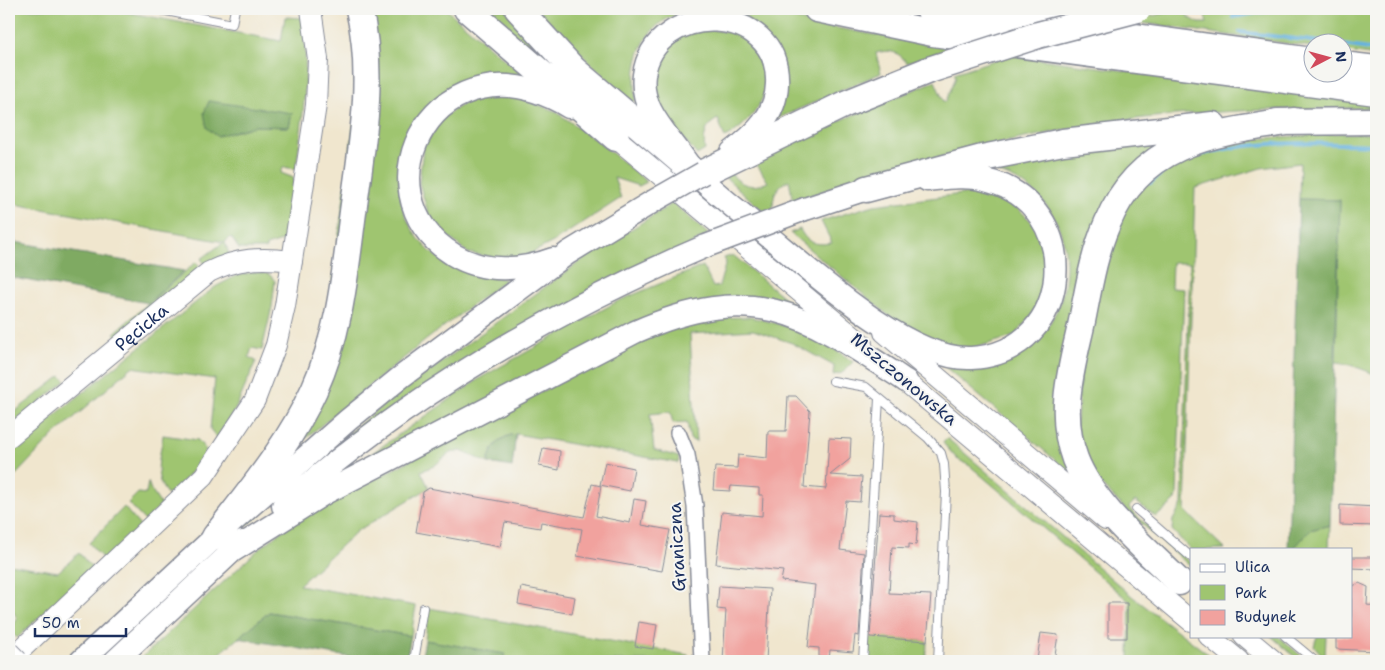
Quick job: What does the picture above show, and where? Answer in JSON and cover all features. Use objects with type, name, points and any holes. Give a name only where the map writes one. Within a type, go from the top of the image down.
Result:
[{"type":"highway","points":[[223,545],[281,451],[314,389],[333,339],[342,303],[363,137],[367,70],[359,9]]},
{"type":"highway","points":[[467,9],[616,138]]},
{"type":"highway","points":[[518,9],[574,70],[699,174],[739,151],[879,89],[929,70],[1038,36],[1138,9]]},
{"type":"highway","points":[[816,9],[933,33],[1376,92]]},
{"type":"highway","points":[[929,9],[1302,60]]},
{"type":"highway","points":[[1352,66],[1376,69]]},
{"type":"highway","points":[[1185,588],[1100,501],[1085,480],[1072,450],[1066,416],[1066,398],[1097,253],[1114,208],[1132,181],[1157,159],[1197,139],[1226,132],[1294,121]]},
{"type":"highway","points":[[866,189],[982,158],[1063,142],[1175,128],[1294,121],[1376,121]]},
{"type":"main road","points":[[9,661],[198,482],[222,452],[255,400],[266,372],[285,306],[318,89],[318,59],[312,9]]},
{"type":"main road","points":[[82,661],[223,545],[417,404],[465,372],[580,306],[706,246],[805,209],[866,189],[962,178],[985,180],[1008,189],[1021,196],[1038,212],[1049,230],[1056,260],[1054,291],[1042,320],[1029,336],[1002,352],[971,358],[953,357],[925,348],[845,300],[699,174],[654,117],[647,104],[644,90],[644,74],[654,47],[664,35],[685,22],[710,17],[735,21],[747,26],[757,35],[773,58],[777,83],[772,111],[739,151]]},
{"type":"main road","points":[[568,253],[534,264],[506,269],[466,262],[446,249],[426,229],[416,212],[410,191],[410,169],[413,149],[421,132],[436,112],[456,96],[492,85],[509,85],[544,92],[616,138]]},
{"type":"main road","name":"Mszczonowska","points":[[616,138],[1190,620]]},
{"type":"main road","points":[[116,661],[223,545],[371,402],[568,253],[699,174]]},
{"type":"main road","name":"Pęcicka","points":[[9,436],[209,272],[227,263],[243,259],[270,258],[292,261]]},
{"type":"main road","name":"Mszczonowska","points":[[845,300],[1185,588]]},
{"type":"main road","points":[[223,545],[636,332],[681,314],[734,305],[756,307],[801,318],[828,332],[906,381]]},
{"type":"main road","points":[[1211,638],[1239,661]]},
{"type":"main road","points":[[1246,638],[1274,661]]},
{"type":"main road","points":[[9,652],[18,661]]},
{"type":"street","name":"Graniczna","points":[[678,433],[687,455],[695,506],[702,661]]},
{"type":"lane","points":[[156,9],[232,24],[235,9]]},
{"type":"lane","points":[[833,382],[862,385],[928,438],[940,453],[944,464],[946,492],[938,661]]},
{"type":"lane","points":[[862,661],[879,398]]},
{"type":"lane","points":[[1136,509],[1190,556]]},
{"type":"lane","points":[[414,661],[423,608]]},
{"type":"lane","points":[[1287,638],[1315,661]]},
{"type":"green space","points":[[9,9],[109,9],[281,41],[285,17],[302,18],[305,56],[303,112],[296,169],[283,167],[281,173],[294,178],[285,236],[282,241],[266,246],[266,249],[239,249],[231,237],[225,242],[229,254],[206,265],[201,259],[224,242],[9,203]],"holes":[[[292,113],[289,127],[255,126],[217,136]]]},
{"type":"green space","points":[[369,9],[446,9],[525,77],[501,75],[477,77],[462,82],[436,99],[417,121],[404,146],[399,174],[401,202],[411,228],[429,250],[455,268],[504,279],[504,281],[426,340],[291,450],[315,413]]},
{"type":"green space","points":[[482,9],[505,9],[568,80]]},
{"type":"green space","points":[[537,9],[692,9],[676,14],[663,22],[652,31],[644,42],[636,68],[636,100],[633,102],[590,63]]},
{"type":"green space","points":[[724,9],[753,9],[826,26],[949,48],[907,63],[894,52],[876,53],[881,73],[774,120],[780,108],[747,17]]},
{"type":"green space","points":[[1016,9],[1086,9],[1060,16]]},
{"type":"green space","points":[[1185,9],[1188,17],[1199,23],[1207,23],[1203,9],[1376,9],[1376,56],[1352,52],[1352,32],[1302,32],[1302,46],[1128,21]]},
{"type":"green space","points":[[690,27],[743,34],[762,59],[766,71],[764,95],[752,115],[735,132],[725,138],[718,119],[710,125],[706,132],[705,150],[697,155],[660,111],[653,86],[659,58]]},
{"type":"green space","points":[[1010,55],[1376,105],[1376,108],[1263,110],[1187,114],[1150,117],[1075,128],[1003,142],[932,159],[827,189],[793,201],[789,180],[778,188],[773,209],[764,212],[723,175],[730,172],[738,180],[752,186],[768,182],[754,160],[810,133],[935,81],[944,102],[956,77],[954,73]]},
{"type":"green space","points":[[509,94],[555,111],[600,143],[647,182],[639,186],[614,178],[621,198],[553,242],[530,254],[504,259],[468,253],[431,222],[419,183],[423,148],[443,117],[472,98]]},
{"type":"green space","points":[[209,101],[292,113],[289,127],[255,126],[217,136],[207,128],[204,113]]},
{"type":"green space","points":[[1341,133],[1376,134],[1376,375],[1336,362],[1340,200],[1299,199],[1300,163],[1261,168],[1195,188],[1185,511],[1224,548],[1190,549],[1172,530],[1173,520],[1182,504],[1190,263],[1172,263],[1171,288],[1184,289],[1177,495],[1175,501],[1156,517],[1135,501],[1129,507],[1133,513],[1190,562],[1190,566],[1126,510],[1092,475],[1073,417],[1104,253],[1128,201],[1168,163],[1223,141]]},
{"type":"green space","points":[[1170,141],[1090,245],[1073,475],[944,366],[990,365],[1026,349],[1051,321],[1064,287],[1065,250],[1053,216],[1028,187],[989,170],[1088,151]]},
{"type":"green space","points":[[970,193],[989,194],[1009,200],[1037,227],[1048,270],[1036,309],[1015,336],[967,350],[922,338],[889,316],[790,233],[800,229],[809,241],[821,244],[832,243],[821,221],[874,205]]},
{"type":"green space","points":[[1299,199],[1340,200],[1330,525],[1310,530],[1295,547],[1288,548]]},
{"type":"green space","points":[[673,203],[708,234],[289,489],[208,560],[233,532],[416,377],[420,378],[585,258]]},
{"type":"green space","points":[[9,241],[184,271],[148,303],[9,277]]},
{"type":"green space","points":[[733,255],[794,306],[731,297],[358,463],[482,377],[618,301],[703,266],[713,287],[719,286],[726,262],[724,258]]},
{"type":"green space","points":[[196,262],[200,268],[119,339],[114,333]]},
{"type":"green space","points":[[255,272],[269,274],[275,281],[272,307],[262,350],[252,348],[249,357],[256,361],[236,408],[217,438],[210,429],[215,379],[132,367],[53,436],[9,482],[9,453],[15,447],[215,287],[236,276]]},
{"type":"green space","points":[[749,317],[804,333],[841,353],[853,362],[842,373],[833,375],[834,366],[792,343],[753,330],[690,334],[696,442],[690,439],[687,422],[673,423],[670,412],[650,414],[654,450],[679,457],[678,463],[516,434],[505,437],[497,443],[491,452],[488,463],[461,451],[450,453],[434,466],[421,471],[429,488],[357,531],[299,585],[416,606],[411,636],[269,612],[211,661],[138,661],[259,549],[298,519],[642,339],[711,318]]},
{"type":"green space","points":[[61,376],[66,381],[9,427],[9,416]]},
{"type":"green space","points":[[516,434],[512,467],[488,463],[491,452],[497,443],[505,437]]},
{"type":"green space","points":[[163,435],[198,440],[206,450],[201,460],[170,497],[160,483],[158,468]]},
{"type":"green space","points":[[947,438],[1133,597],[1217,661],[1129,661],[1130,602],[970,466],[957,459],[943,443]]},
{"type":"green space","points":[[148,482],[161,505],[145,521],[128,503],[138,493],[146,494]]},
{"type":"green space","points":[[124,507],[140,526],[104,560],[89,543]]},
{"type":"green space","points":[[1330,525],[1329,548],[1292,548],[1310,530]]},
{"type":"green space","points":[[79,553],[92,568],[17,638],[11,632],[17,618],[10,606],[9,608],[9,564],[58,572]]},
{"type":"green space","points":[[429,608],[688,655],[688,661],[503,661],[504,654],[425,640]]},
{"type":"green space","points":[[269,612],[411,636],[406,661],[371,661],[238,638]]},
{"type":"green space","points":[[868,636],[927,641],[926,661],[867,661]]},
{"type":"green space","points":[[1273,638],[1280,638],[1307,661],[1300,661]]},
{"type":"green space","points":[[1316,638],[1326,638],[1325,658],[1314,646]]},
{"type":"green space","points":[[425,640],[505,654],[503,661],[421,661]]},
{"type":"building","points":[[788,396],[796,396],[810,411],[804,487],[826,489],[829,438],[851,439],[850,459],[830,475],[862,477],[860,502],[846,501],[840,550],[864,553],[859,636],[855,635],[853,652],[830,650],[829,661],[819,661],[819,648],[808,647],[815,585],[781,581],[783,571],[716,564],[722,512],[762,516],[763,495],[759,495],[759,488],[731,486],[730,491],[713,490],[715,467],[737,468],[738,455],[767,458],[768,431],[786,431]]},
{"type":"building","points":[[543,448],[560,451],[559,470],[539,466]]},
{"type":"building","points":[[605,462],[634,468],[630,491],[600,485]]},
{"type":"building","points":[[592,484],[601,486],[596,516],[630,523],[634,499],[646,501],[642,525],[670,530],[662,571],[577,556],[582,529],[541,522],[540,528],[505,522],[500,547],[416,532],[423,492],[429,488],[584,517]]},
{"type":"building","points":[[1340,505],[1376,507],[1376,526],[1340,525]]},
{"type":"building","points":[[879,513],[894,514],[894,519],[918,522],[916,545],[909,544],[909,548],[892,547],[889,593],[931,595],[927,641],[870,637]]},
{"type":"building","points":[[1352,557],[1376,557],[1376,569],[1352,568]]},
{"type":"building","points":[[1359,583],[1368,587],[1367,605],[1376,606],[1376,651],[1336,649],[1336,638],[1352,638],[1352,586]]},
{"type":"building","points":[[719,586],[770,589],[766,661],[723,661],[726,610],[717,609]]},
{"type":"building","points":[[521,587],[575,597],[572,614],[518,604]]},
{"type":"building","points":[[1108,603],[1127,603],[1127,638],[1108,638]]},
{"type":"building","points":[[639,622],[657,625],[653,649],[635,646]]},
{"type":"building","points":[[1041,633],[1058,635],[1054,661],[1037,660]]},
{"type":"waterway","points":[[1233,17],[1279,9]]},
{"type":"waterway","points":[[1240,32],[1302,40]]},
{"type":"waterway","points":[[1352,46],[1376,50]]},
{"type":"waterway","points":[[1182,160],[1206,153],[1254,145],[1302,143],[1376,145]]},
{"type":"waterway","points":[[1150,183],[1164,171]]}]
